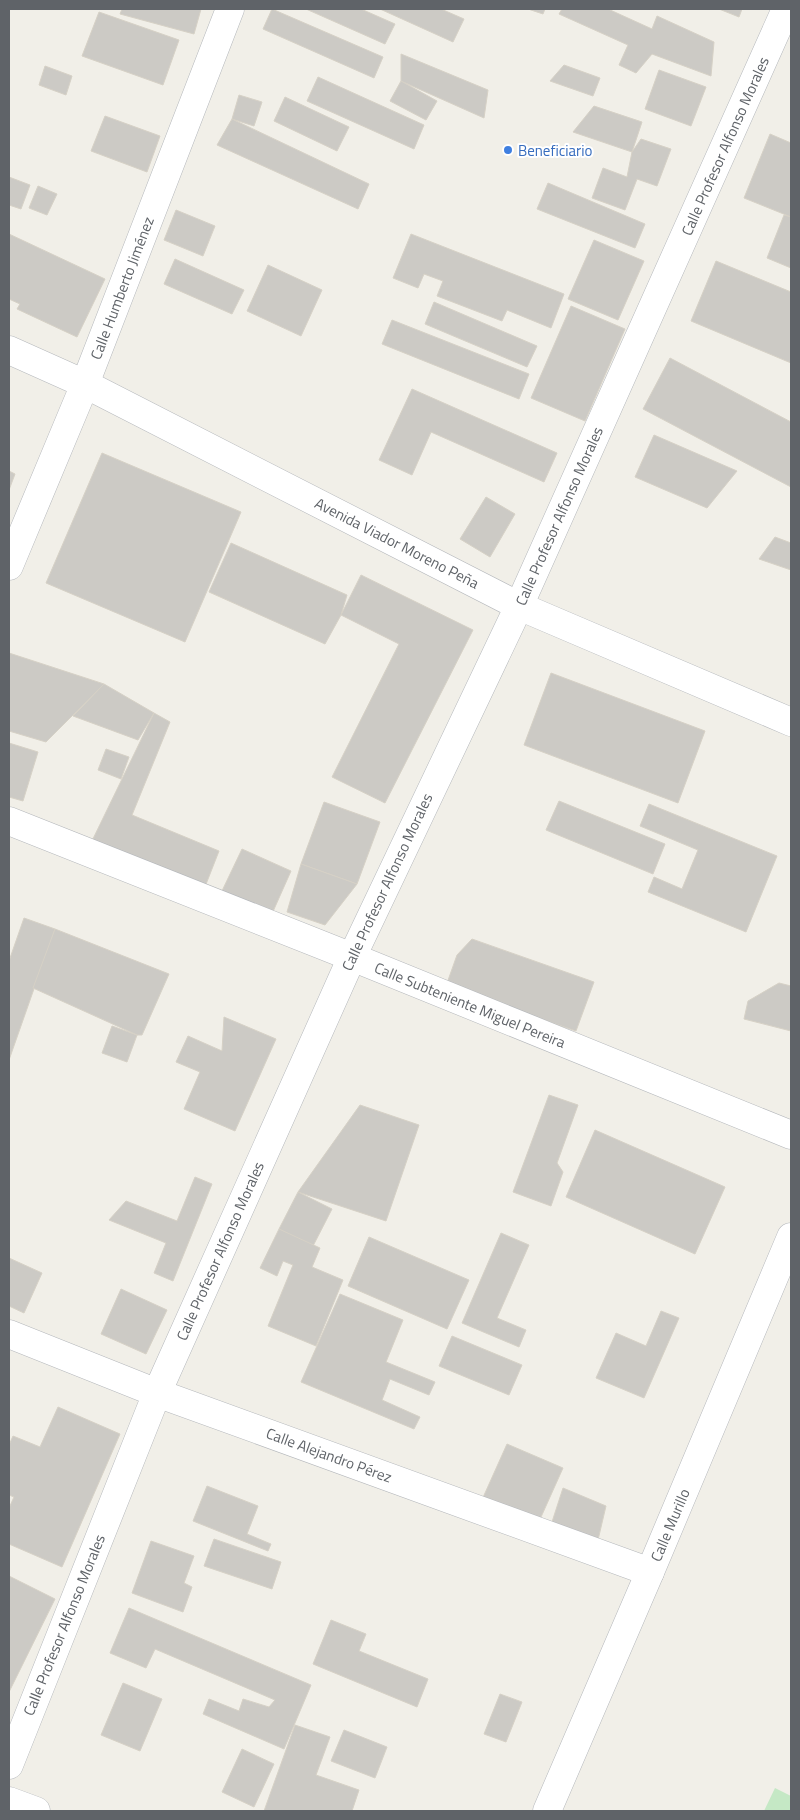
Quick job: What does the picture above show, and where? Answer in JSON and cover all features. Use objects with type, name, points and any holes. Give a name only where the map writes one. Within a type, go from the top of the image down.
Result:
[{"type":"street","name":"Calle Humberto Jiménez","points":[[9,566],[85,384],[230,9]]},
{"type":"street","name":"Calle Profesor Alfonso Morales","points":[[9,1764],[157,1393],[352,957],[519,606],[786,9]]},
{"type":"street","name":"Avenida Viador Moreno Peña","points":[[9,350],[85,384],[519,606],[791,722]]},
{"type":"street","name":"Calle Subteniente Miguel Pereira","points":[[9,822],[352,957],[791,1135]]},
{"type":"street","name":"Calle Murillo","points":[[547,1811],[791,1238]]},
{"type":"street","name":"Calle Alejandro Pérez","points":[[9,1334],[157,1393],[650,1572]]},
{"type":"street","points":[[9,1801],[36,1811]]},
{"type":"green space","points":[[775,1788],[791,1796],[791,1811],[764,1811]]},
{"type":"building","points":[[122,9],[201,9],[194,34],[120,14]]},
{"type":"building","points":[[272,9],[383,57],[374,78],[263,29]]},
{"type":"building","points":[[306,9],[361,9],[395,24],[385,44]]},
{"type":"building","points":[[380,9],[441,9],[464,19],[453,42]]},
{"type":"building","points":[[528,9],[545,9],[543,14]]},
{"type":"building","points":[[562,9],[608,9],[652,29],[657,16],[714,42],[711,76],[652,54],[636,73],[619,65],[628,45],[559,14]]},
{"type":"building","points":[[719,9],[742,9],[739,17]]},
{"type":"building","points":[[99,12],[179,40],[163,85],[82,56]]},
{"type":"building","points":[[401,54],[488,90],[484,118],[401,81]]},
{"type":"building","points":[[564,65],[600,78],[593,96],[550,81]]},
{"type":"building","points":[[45,66],[72,76],[66,95],[39,85]]},
{"type":"building","points":[[659,70],[706,87],[691,126],[645,109]]},
{"type":"building","points":[[318,77],[424,125],[414,149],[307,101]]},
{"type":"building","points":[[401,81],[437,101],[426,120],[390,101]]},
{"type":"building","points":[[239,95],[262,102],[254,126],[232,119]]},
{"type":"building","points":[[285,97],[349,127],[337,151],[274,121]]},
{"type":"building","points":[[594,106],[642,122],[632,152],[573,132]]},
{"type":"building","points":[[105,116],[160,136],[147,172],[91,151]]},
{"type":"building","points":[[232,119],[369,184],[358,209],[217,145]]},
{"type":"building","points":[[770,134],[791,143],[791,217],[744,198]]},
{"type":"building","points":[[641,139],[671,149],[657,186],[637,179],[625,210],[592,198],[603,168],[627,177],[632,152]]},
{"type":"building","points":[[9,177],[30,185],[21,209],[9,205]]},
{"type":"building","points":[[548,183],[645,224],[635,248],[537,209]]},
{"type":"building","points":[[38,186],[57,194],[47,215],[29,208]]},
{"type":"building","points":[[176,210],[215,226],[203,256],[164,240]]},
{"type":"building","points":[[784,215],[791,217],[791,268],[767,258]]},
{"type":"building","points":[[9,234],[105,279],[77,337],[17,309],[20,304],[9,299]]},
{"type":"building","points":[[411,234],[564,294],[551,328],[507,310],[502,321],[437,296],[443,281],[424,274],[418,288],[393,278]]},
{"type":"building","points":[[594,240],[644,261],[618,320],[568,299]]},
{"type":"building","points":[[175,259],[244,290],[232,314],[164,284]]},
{"type":"building","points":[[716,261],[791,292],[791,363],[691,321]]},
{"type":"building","points":[[268,265],[322,290],[301,336],[247,311]]},
{"type":"building","points":[[434,302],[537,346],[527,367],[425,324]]},
{"type":"building","points":[[571,306],[625,329],[585,421],[531,398]]},
{"type":"building","points":[[392,320],[529,374],[519,399],[382,344]]},
{"type":"building","points":[[670,358],[791,422],[791,487],[643,409]]},
{"type":"building","points":[[412,389],[557,453],[544,482],[431,432],[412,475],[379,460]]},
{"type":"building","points":[[654,435],[737,471],[707,508],[635,477]]},
{"type":"building","points":[[102,453],[241,512],[185,642],[46,583]]},
{"type":"building","points":[[9,471],[15,474],[9,490]]},
{"type":"building","points":[[486,497],[515,514],[490,557],[460,539]]},
{"type":"building","points":[[775,537],[791,543],[791,570],[759,559]]},
{"type":"building","points":[[231,543],[347,595],[341,615],[325,644],[209,592]]},
{"type":"building","points":[[361,575],[473,630],[385,803],[332,777],[399,644],[341,615]]},
{"type":"building","points":[[9,653],[104,684],[46,742],[9,731]]},
{"type":"building","points":[[551,673],[705,731],[678,803],[524,745]]},
{"type":"building","points":[[104,684],[154,713],[138,740],[73,716]]},
{"type":"building","points":[[154,713],[170,722],[132,815],[219,851],[201,897],[90,845]]},
{"type":"building","points":[[9,743],[38,752],[23,801],[9,797]]},
{"type":"building","points":[[106,749],[129,757],[121,779],[98,770]]},
{"type":"building","points":[[559,801],[665,844],[653,874],[546,830]]},
{"type":"building","points":[[324,802],[380,822],[357,884],[301,864]]},
{"type":"building","points":[[649,804],[777,856],[746,932],[648,892],[654,877],[682,889],[698,850],[640,826]]},
{"type":"building","points":[[242,849],[291,871],[271,916],[221,893]]},
{"type":"building","points":[[301,864],[357,884],[325,925],[287,912]]},
{"type":"building","points":[[24,918],[55,929],[9,1060],[9,961]]},
{"type":"building","points":[[55,929],[169,974],[142,1035],[137,1035],[33,988]]},
{"type":"building","points":[[472,939],[594,982],[576,1031],[446,986],[457,955]]},
{"type":"building","points":[[779,983],[791,986],[791,1031],[744,1019],[748,1001]]},
{"type":"building","points":[[224,1017],[276,1039],[235,1131],[184,1109],[200,1072],[176,1062],[188,1036],[222,1051]]},
{"type":"building","points":[[112,1026],[137,1035],[127,1062],[102,1053]]},
{"type":"building","points":[[549,1095],[578,1105],[557,1163],[563,1172],[551,1206],[513,1192]]},
{"type":"building","points":[[360,1105],[419,1125],[386,1221],[298,1192]]},
{"type":"building","points":[[595,1130],[725,1187],[695,1254],[566,1197]]},
{"type":"building","points":[[195,1177],[212,1184],[173,1281],[154,1273],[166,1243],[109,1220],[126,1201],[177,1221]]},
{"type":"building","points":[[298,1192],[332,1209],[313,1246],[279,1229]]},
{"type":"building","points":[[279,1229],[320,1248],[312,1267],[343,1280],[316,1346],[268,1326],[293,1265],[283,1261],[277,1276],[260,1268]]},
{"type":"building","points":[[501,1233],[529,1245],[497,1318],[526,1330],[519,1347],[462,1323]]},
{"type":"building","points":[[369,1237],[469,1280],[447,1329],[348,1286]]},
{"type":"building","points":[[9,1258],[42,1273],[24,1313],[9,1306]]},
{"type":"building","points":[[121,1289],[167,1310],[146,1354],[101,1334]]},
{"type":"building","points":[[340,1294],[403,1320],[386,1362],[435,1382],[429,1395],[390,1379],[382,1400],[420,1417],[414,1429],[301,1382]]},
{"type":"building","points":[[661,1311],[679,1318],[644,1398],[596,1378],[616,1333],[646,1346]]},
{"type":"building","points":[[452,1336],[522,1365],[509,1395],[439,1366]]},
{"type":"building","points":[[58,1407],[120,1434],[62,1567],[9,1544],[9,1508],[14,1497],[9,1495],[9,1445],[13,1436],[40,1447]]},
{"type":"building","points":[[507,1444],[563,1468],[537,1526],[481,1502]]},
{"type":"building","points":[[207,1486],[258,1506],[247,1534],[271,1544],[268,1551],[193,1521]]},
{"type":"building","points":[[563,1488],[606,1506],[598,1540],[552,1522]]},
{"type":"building","points":[[214,1539],[281,1562],[272,1589],[204,1566]]},
{"type":"building","points":[[151,1541],[194,1556],[184,1583],[192,1587],[183,1612],[132,1593]]},
{"type":"building","points":[[9,1576],[55,1599],[9,1692]]},
{"type":"building","points":[[129,1608],[311,1685],[284,1749],[203,1714],[209,1699],[239,1711],[243,1699],[269,1707],[275,1700],[155,1649],[146,1668],[110,1653]]},
{"type":"building","points":[[331,1620],[366,1634],[359,1651],[428,1679],[417,1707],[313,1664]]},
{"type":"building","points":[[123,1683],[162,1699],[140,1751],[101,1735]]},
{"type":"building","points":[[500,1694],[522,1702],[506,1742],[484,1734]]},
{"type":"building","points":[[295,1725],[330,1737],[316,1775],[359,1790],[352,1811],[264,1811]]},
{"type":"building","points":[[344,1730],[387,1747],[375,1778],[331,1761]]},
{"type":"building","points":[[242,1749],[274,1764],[254,1807],[222,1792]]},
{"type":"place","name":"Beneficiario","points":[[508,150]]}]
